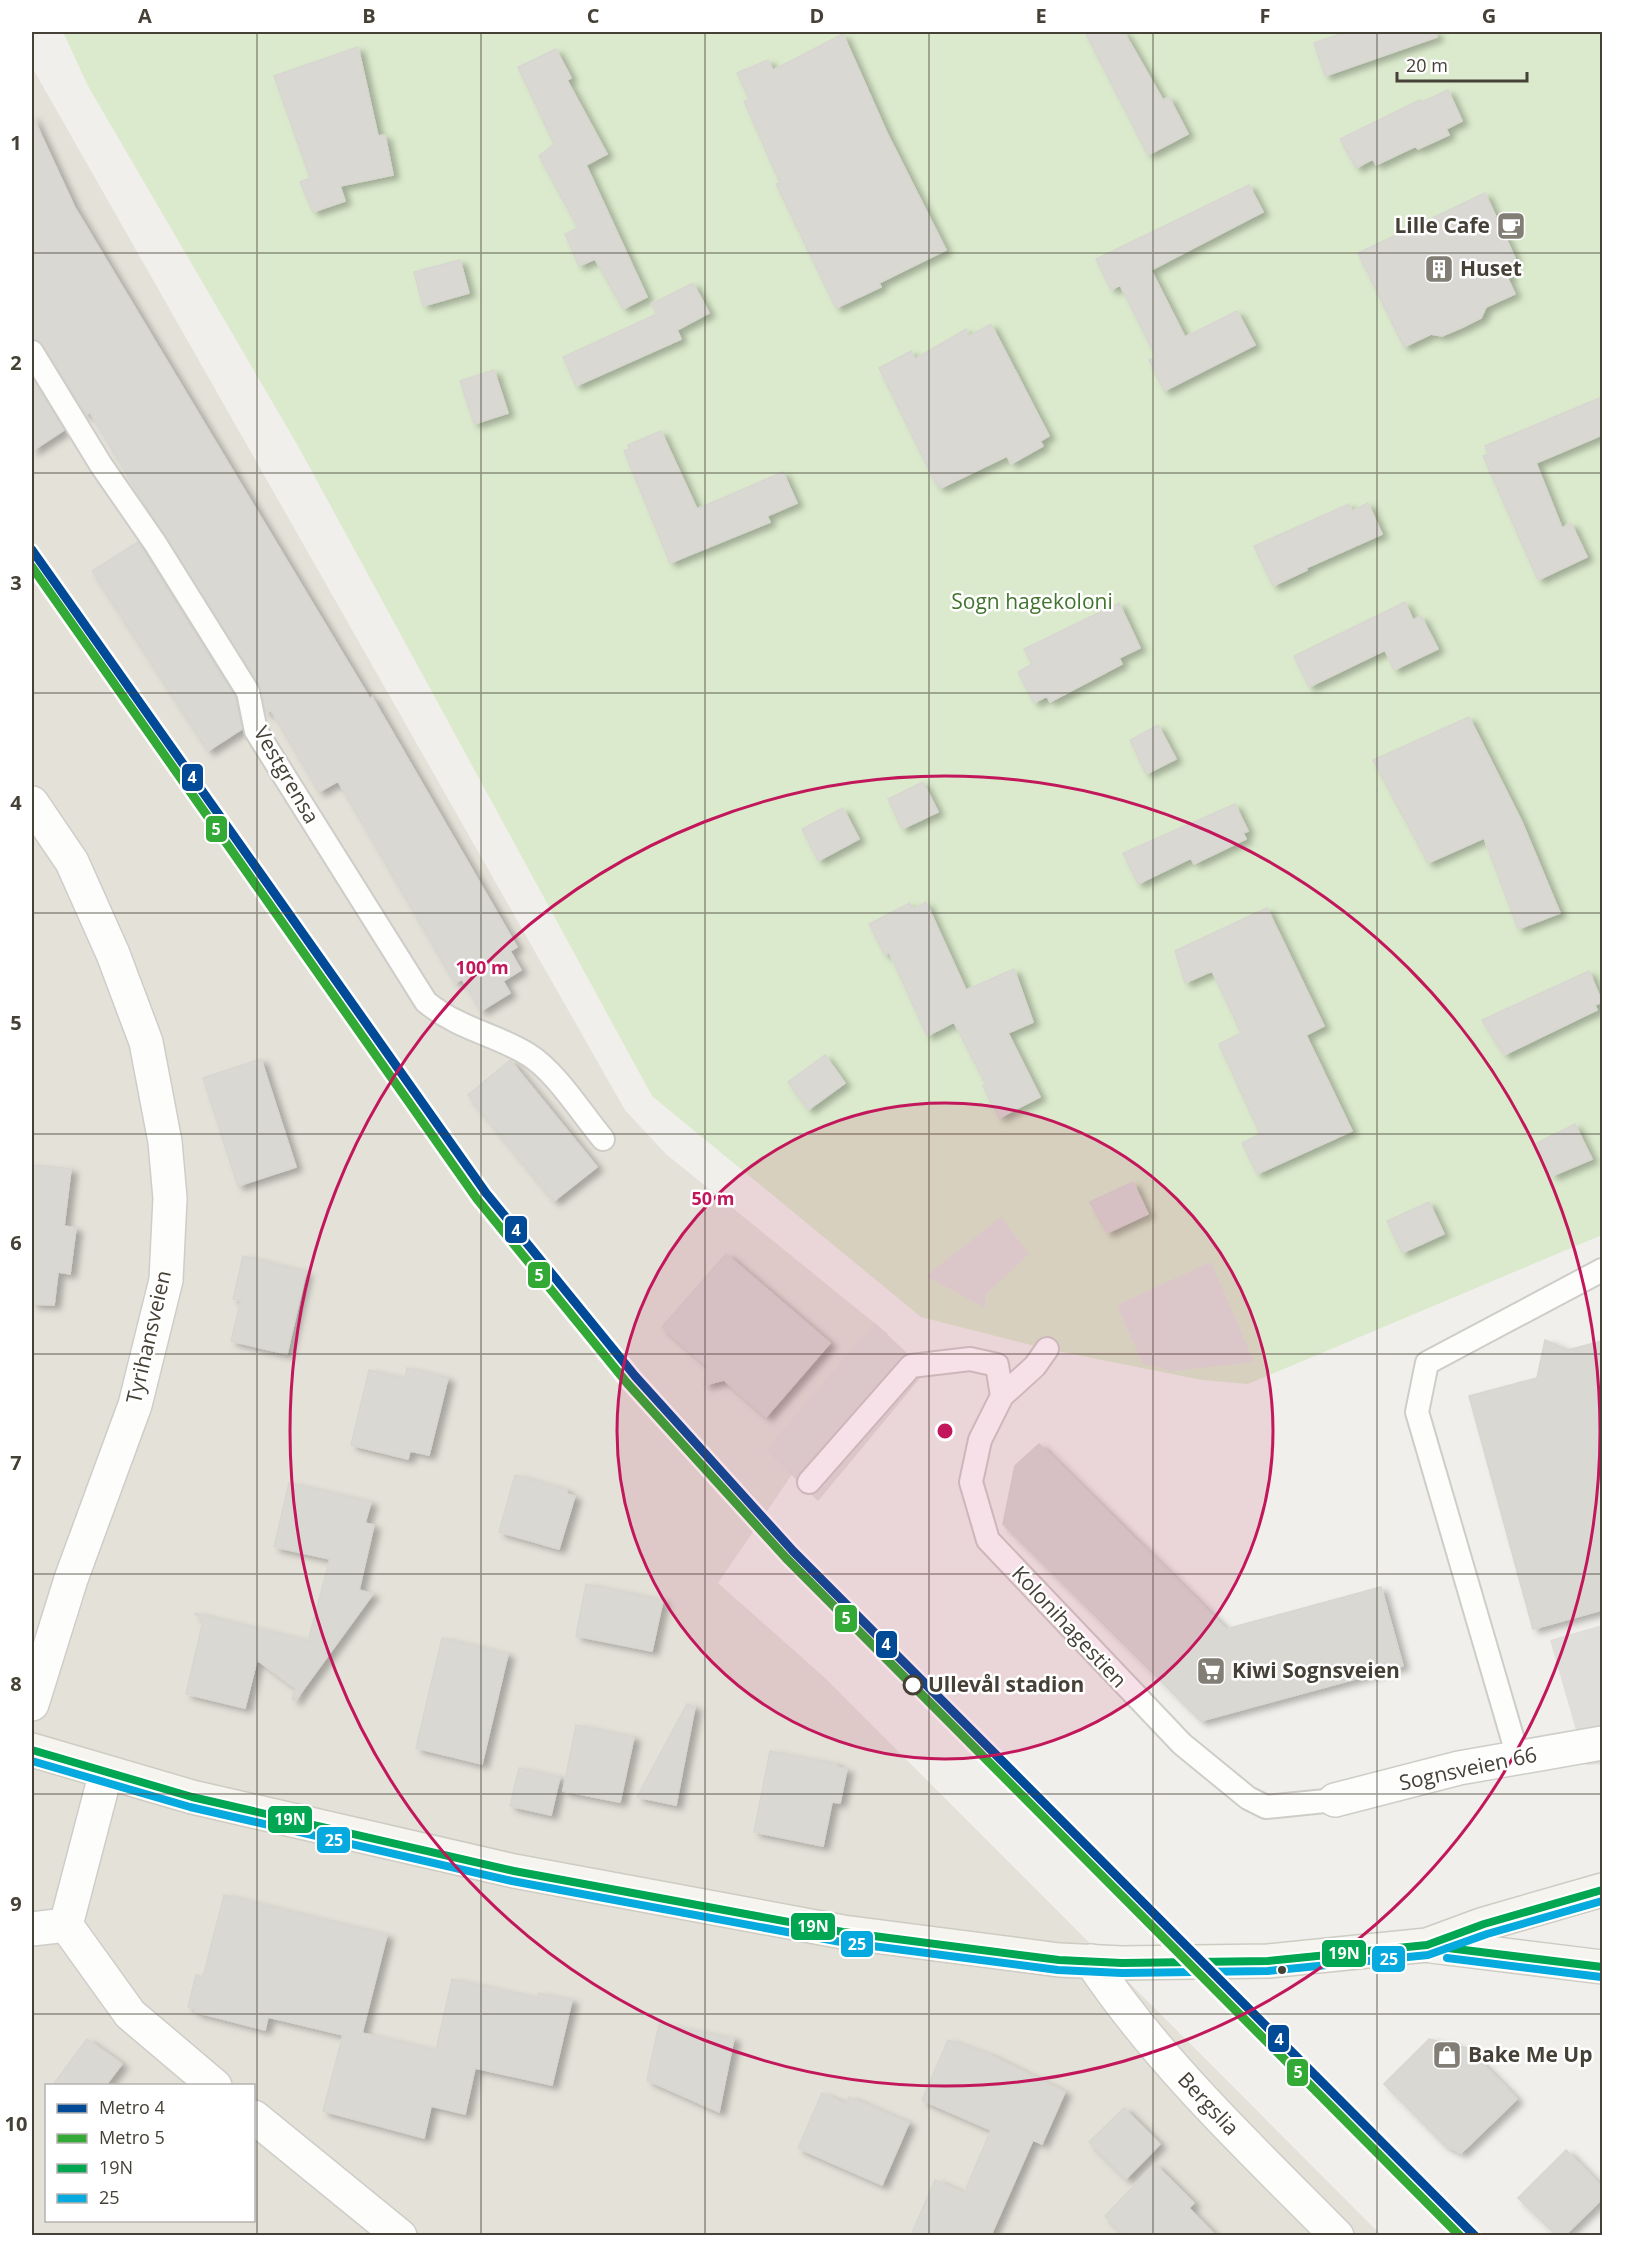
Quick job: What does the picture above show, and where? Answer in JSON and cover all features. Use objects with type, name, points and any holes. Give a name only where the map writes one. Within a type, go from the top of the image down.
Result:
[{"type":"main road","points":[[32,1750],[192,1797],[514,1871],[680,1904],[927,1944],[1059,1960],[1106,1962],[1268,1961],[1427,1945],[1602,1967]]},
{"type":"main road","points":[[1427,1945],[1484,1924],[1602,1890]]},
{"type":"street","name":"Tyrihansveien","points":[[32,803],[72,862],[113,954],[146,1042],[165,1142],[170,1198],[166,1280],[135,1405],[71,1579],[32,1704]]},
{"type":"street","name":"Sognsveien 66","points":[[1335,1800],[1459,1768],[1602,1743]]},
{"type":"street","points":[[66,1925],[106,1772]]},
{"type":"street","points":[[32,1929],[66,1925]]},
{"type":"street","points":[[66,1925],[130,2014],[215,2084]]},
{"type":"street","name":"Bergslia","points":[[1106,1962],[1138,2027],[1218,2116],[1337,2235]]},
{"type":"street","points":[[255,2118],[400,2235]]},
{"type":"lane","name":"Vestgrensa","points":[[32,352],[101,465],[155,543],[248,692],[256,731],[426,1002],[446,1018],[529,1055],[544,1067],[603,1139]]},
{"type":"lane","points":[[1518,1757],[1417,1413],[1427,1363],[1602,1270]]},
{"type":"lane","name":"Kolonihagestien","points":[[1047,1349],[1035,1366],[1002,1396],[980,1440],[971,1482],[988,1540],[1182,1744],[1248,1798],[1266,1807],[1335,1800]]},
{"type":"lane","points":[[809,1482],[910,1366],[970,1359],[997,1365],[1002,1396]]},
{"type":"shaded area","points":[[32,67],[625,1110],[666,1154],[888,1334],[718,1583],[824,1677],[1381,2235],[32,2235]]},
{"type":"shaded area","points":[[1001,1217],[1029,1254],[985,1295],[985,1308],[926,1276]]},
{"type":"shaded area","points":[[1211,1262],[1254,1362],[1172,1371],[1143,1364],[1117,1305]]},
{"type":"shaded area","points":[[875,1323],[926,1371],[818,1501],[766,1450]]},
{"type":"shaded area","points":[[1602,1625],[1602,1764],[1586,1765],[1550,1640]]},
{"type":"green space","name":"Sogn hagekoloni","points":[[63,32],[1602,32],[1602,1235],[1248,1384],[1202,1380],[1047,1349],[921,1317],[652,1096],[298,446],[88,86]]},
{"type":"building","points":[[1085,32],[1124,32],[1163,100],[1169,97],[1188,134],[1148,155]]},
{"type":"building","points":[[1346,32],[1436,32],[1437,37],[1325,76],[1314,43]]},
{"type":"building","points":[[843,34],[887,133],[946,250],[879,283],[881,287],[836,308],[776,184],[780,183],[744,101],[749,99],[737,73],[768,60],[773,70]]},
{"type":"building","points":[[358,47],[378,136],[385,135],[393,175],[340,186],[345,201],[313,212],[300,182],[310,178],[274,76]]},
{"type":"building","points":[[556,49],[571,78],[567,80],[607,154],[586,165],[647,297],[623,309],[595,259],[579,266],[565,234],[578,228],[539,156],[554,144],[518,67]]},
{"type":"building","points":[[1448,90],[1462,121],[1446,129],[1449,135],[1418,149],[1416,146],[1376,165],[1373,159],[1356,168],[1340,139],[1420,100],[1422,102]]},
{"type":"building","points":[[32,115],[75,208],[370,699],[372,697],[517,947],[510,951],[521,970],[503,981],[510,993],[481,1011],[462,979],[455,983],[338,781],[319,792],[271,710],[266,713],[259,685],[144,503],[90,412],[86,415],[43,345],[32,339]]},
{"type":"building","points":[[1249,185],[1263,212],[1151,270],[1185,337],[1237,311],[1255,345],[1164,391],[1149,360],[1156,357],[1120,285],[1111,290],[1096,259]]},
{"type":"building","name":"Huset","points":[[1485,193],[1515,258],[1508,279],[1515,294],[1486,307],[1481,318],[1463,327],[1442,336],[1431,334],[1404,347],[1358,253]]},
{"type":"building","points":[[460,260],[469,293],[423,306],[414,272]]},
{"type":"building","points":[[693,283],[709,313],[677,330],[681,339],[576,386],[563,357],[657,314],[651,304]]},
{"type":"building","points":[[991,324],[1049,436],[1040,441],[1043,446],[1011,464],[1007,456],[941,488],[940,485],[937,486],[879,368],[911,351],[915,359],[966,329],[969,336]]},
{"type":"building","points":[[494,370],[508,413],[474,424],[460,381]]},
{"type":"building","points":[[32,377],[64,430],[32,451]]},
{"type":"building","points":[[1602,397],[1602,435],[1536,463],[1562,528],[1571,523],[1587,557],[1538,580],[1483,456],[1488,454],[1485,446]]},
{"type":"building","points":[[661,431],[697,509],[783,472],[797,503],[767,516],[770,522],[670,563],[624,451],[629,449],[628,445]]},
{"type":"building","points":[[1368,503],[1382,534],[1306,568],[1307,570],[1273,586],[1254,546],[1349,504],[1352,511]]},
{"type":"building","points":[[138,542],[235,697],[242,729],[208,751],[92,571]]},
{"type":"building","points":[[1405,602],[1413,620],[1421,616],[1438,649],[1394,670],[1385,650],[1309,687],[1294,656]]},
{"type":"building","points":[[1119,603],[1140,648],[1119,658],[1122,664],[1050,702],[1047,696],[1034,703],[1018,672],[1032,664],[1024,649]]},
{"type":"building","points":[[1469,717],[1522,822],[1560,913],[1518,929],[1484,838],[1428,863],[1373,760]]},
{"type":"building","points":[[1158,725],[1176,759],[1146,774],[1130,740]]},
{"type":"building","points":[[923,782],[938,812],[902,829],[888,799]]},
{"type":"building","points":[[1235,804],[1248,831],[1243,833],[1246,839],[1194,864],[1191,858],[1138,884],[1123,853]]},
{"type":"building","points":[[843,808],[859,839],[818,861],[802,829]]},
{"type":"building","points":[[926,902],[966,990],[1014,969],[1033,1022],[1008,1033],[1040,1097],[999,1118],[983,1086],[986,1085],[954,1022],[927,1036],[889,952],[885,955],[869,924],[910,903],[913,909]]},
{"type":"building","points":[[1267,908],[1324,1026],[1306,1035],[1352,1131],[1257,1174],[1242,1143],[1260,1134],[1219,1044],[1241,1033],[1212,971],[1185,983],[1175,951]]},
{"type":"building","points":[[1589,971],[1602,1002],[1595,1005],[1597,1010],[1504,1055],[1482,1020]]},
{"type":"building","points":[[825,1055],[845,1083],[808,1110],[788,1082]]},
{"type":"building","points":[[261,1059],[296,1167],[238,1186],[203,1078]]},
{"type":"building","points":[[510,1060],[597,1167],[554,1201],[468,1095]]},
{"type":"building","points":[[1575,1124],[1592,1159],[1552,1176],[1537,1143]]},
{"type":"building","points":[[32,1165],[71,1169],[64,1226],[76,1228],[70,1274],[58,1272],[54,1305],[32,1304]]},
{"type":"building","points":[[1133,1182],[1148,1214],[1107,1233],[1090,1202]]},
{"type":"building","points":[[1429,1202],[1444,1234],[1402,1253],[1387,1221]]},
{"type":"building","points":[[726,1254],[830,1343],[766,1417],[724,1380],[704,1385],[707,1366],[662,1327]]},
{"type":"building","points":[[243,1256],[306,1272],[287,1354],[231,1341],[241,1300],[233,1299]]},
{"type":"building","points":[[1545,1340],[1568,1350],[1602,1341],[1602,1610],[1533,1629],[1469,1396],[1537,1378]]},
{"type":"building","points":[[407,1368],[448,1378],[429,1455],[410,1451],[408,1459],[351,1445],[369,1370],[405,1379]]},
{"type":"building","points":[[1039,1444],[1226,1629],[1381,1587],[1403,1666],[1201,1721],[1003,1524],[1015,1466]]},
{"type":"building","points":[[515,1475],[567,1490],[567,1494],[575,1496],[559,1549],[499,1532]]},
{"type":"building","points":[[289,1483],[371,1502],[365,1523],[374,1525],[359,1590],[373,1594],[295,1701],[292,1699],[295,1688],[257,1660],[245,1708],[186,1694],[203,1621],[194,1613],[308,1641],[330,1559],[274,1547]]},
{"type":"building","points":[[586,1584],[663,1600],[652,1651],[576,1636]]},
{"type":"building","points":[[442,1638],[508,1654],[482,1764],[416,1748]]},
{"type":"building","points":[[687,1704],[695,1707],[676,1805],[637,1797]]},
{"type":"building","points":[[576,1725],[634,1737],[620,1802],[563,1791]]},
{"type":"building","points":[[770,1751],[837,1764],[836,1767],[847,1769],[840,1803],[832,1802],[823,1846],[754,1832]]},
{"type":"building","points":[[519,1768],[560,1777],[551,1815],[510,1806]]},
{"type":"building","points":[[224,1895],[387,1935],[362,2033],[436,2050],[452,1979],[537,1998],[539,1993],[572,2000],[552,2085],[475,2068],[465,2114],[431,2106],[424,2138],[323,2111],[343,2035],[268,2017],[265,2030],[195,2012],[196,2009],[188,2007],[196,1975],[203,1977]]},
{"type":"building","points":[[659,2024],[734,2038],[719,2112],[647,2080]]},
{"type":"building","points":[[87,2039],[122,2064],[107,2084],[54,2084]]},
{"type":"building","points":[[1429,2039],[1467,2048],[1517,2099],[1461,2153],[1444,2145],[1384,2084]]},
{"type":"building","points":[[948,2040],[990,2055],[1065,2092],[1042,2144],[1033,2140],[991,2235],[911,2235],[935,2180],[964,2193],[991,2130],[922,2100]]},
{"type":"building","points":[[822,2093],[846,2104],[849,2097],[909,2123],[882,2185],[798,2148]]},
{"type":"building","points":[[1124,2108],[1160,2144],[1126,2179],[1089,2142]]},
{"type":"building","points":[[1566,2150],[1602,2187],[1602,2199],[1565,2235],[1556,2235],[1518,2198]]},
{"type":"building","points":[[1155,2164],[1194,2203],[1189,2208],[1215,2235],[1125,2235],[1105,2216]]},
{"type":"metro line","name":"4","points":[[32,550],[486,1193],[635,1376],[793,1551],[1475,2236]]},
{"type":"metro line","name":"5","points":[[32,567],[477,1199],[627,1383],[786,1558],[1460,2236]]},
{"type":"transit line","name":"19N","points":[[32,1750],[192,1797],[514,1871],[843,1932],[1059,1960],[1122,1963],[1268,1961],[1427,1945],[1484,1924],[1602,1890]]},
{"type":"transit line","name":"25","points":[[32,1761],[190,1807],[512,1881],[841,1942],[1058,1970],[1122,1973],[1268,1971],[1428,1955],[1487,1934],[1602,1901]]},
{"type":"transit line","name":"19N","points":[[1448,1948],[1602,1967]]},
{"type":"transit line","name":"25","points":[[1447,1958],[1601,1977]]},
{"type":"place","name":"Lille Cafe","points":[[1511,226]]},
{"type":"place","name":"Huset","points":[[1439,269]]},
{"type":"place","name":"Kiwi Sognsveien","points":[[1211,1671]]},
{"type":"place","name":"Ullevål stadion","points":[[913,1685]]},
{"type":"place","name":"Bake Me Up","points":[[1447,2055]]}]
